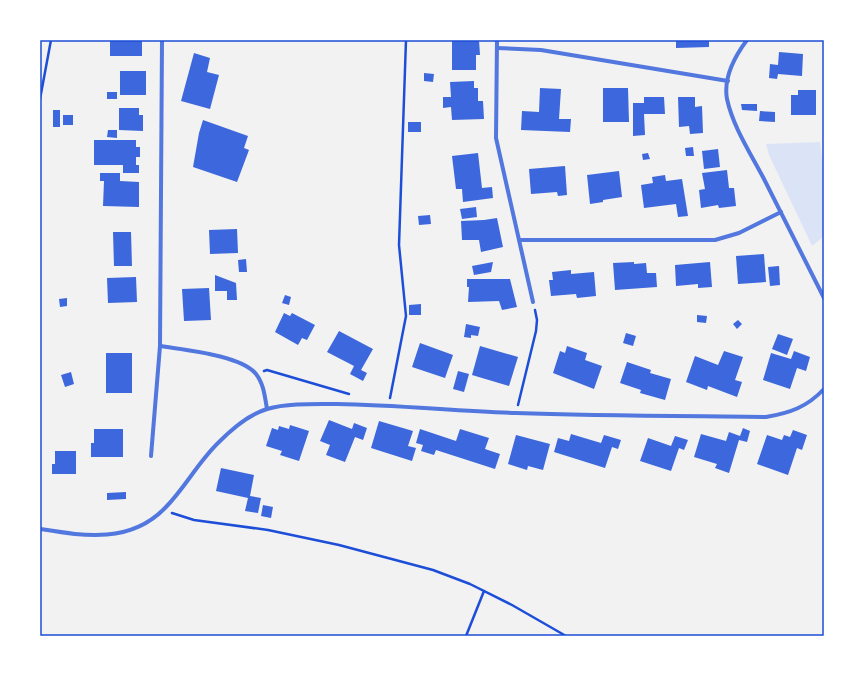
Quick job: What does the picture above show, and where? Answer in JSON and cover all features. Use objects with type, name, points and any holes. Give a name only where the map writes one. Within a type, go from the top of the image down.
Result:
[{"type":"street","points":[[151,456],[160,346],[162,40]]},
{"type":"street","points":[[497,40],[496,138],[533,302]]},
{"type":"street","points":[[747,40],[733,59],[728,81],[727,98],[734,119],[824,298]]},
{"type":"street","points":[[498,48],[541,50],[728,81]]},
{"type":"street","points":[[520,240],[715,240],[739,233],[781,212]]},
{"type":"street","points":[[160,346],[232,360],[256,374],[262,387],[267,409]]},
{"type":"street","points":[[40,529],[89,536],[106,536],[128,532],[145,524],[164,509],[208,453],[230,430],[246,418],[267,409],[310,404],[360,404],[516,413],[766,417],[784,414],[800,409],[814,400],[824,389]]},
{"type":"path","points":[[40,99],[51,40]]},
{"type":"path","points":[[389,406],[406,316],[400,245],[406,40]]},
{"type":"path","points":[[516,413],[536,331],[537,320],[533,302]]},
{"type":"path","points":[[256,374],[267,370],[351,395],[360,404]]},
{"type":"path","points":[[164,509],[194,520],[268,530],[339,545],[433,570],[512,604],[566,636]]},
{"type":"path","points":[[466,636],[484,591]]},
{"type":"shaded area","points":[[820,142],[824,177],[824,236],[812,246],[769,155],[766,144]]},
{"type":"building","points":[[110,40],[142,40],[142,56],[110,56]]},
{"type":"building","points":[[452,40],[479,40],[480,55],[476,55],[476,70],[452,70]]},
{"type":"building","points":[[676,40],[709,40],[709,47],[676,48]]},
{"type":"building","points":[[779,52],[803,54],[802,76],[778,74],[777,79],[769,78],[770,64],[778,65]]},
{"type":"building","points":[[194,53],[210,58],[207,72],[219,75],[210,109],[181,101]]},
{"type":"building","points":[[120,71],[146,71],[146,95],[120,95]]},
{"type":"building","points":[[424,73],[434,74],[433,82],[424,81]]},
{"type":"building","points":[[474,81],[474,88],[478,88],[478,101],[483,101],[484,119],[452,120],[451,107],[443,108],[443,97],[451,97],[450,82]]},
{"type":"building","points":[[540,88],[561,89],[559,119],[571,119],[570,132],[521,130],[522,111],[539,112]]},
{"type":"building","points":[[603,88],[628,88],[629,122],[603,122]]},
{"type":"building","points":[[798,90],[816,90],[816,115],[791,115],[791,95],[798,95]]},
{"type":"building","points":[[107,92],[117,92],[117,99],[107,99]]},
{"type":"building","points":[[644,97],[664,97],[665,114],[644,114],[645,135],[633,136],[633,103],[644,103]]},
{"type":"building","points":[[678,97],[695,97],[695,107],[702,106],[703,133],[690,134],[689,126],[679,127]]},
{"type":"building","points":[[741,104],[757,104],[757,111],[742,110]]},
{"type":"building","points":[[119,108],[139,108],[139,115],[143,115],[143,131],[119,130]]},
{"type":"building","points":[[53,110],[60,110],[60,127],[53,127]]},
{"type":"building","points":[[760,111],[775,112],[775,122],[759,121]]},
{"type":"building","points":[[63,115],[73,115],[73,125],[63,125]]},
{"type":"building","points":[[203,120],[248,136],[244,148],[249,150],[237,182],[193,167],[199,133]]},
{"type":"building","points":[[408,122],[421,122],[421,132],[408,132]]},
{"type":"building","points":[[108,130],[117,130],[117,138],[107,137]]},
{"type":"building","points":[[94,140],[136,140],[136,147],[140,147],[140,157],[136,157],[136,165],[139,165],[139,173],[123,173],[123,165],[94,165]]},
{"type":"building","points":[[693,147],[694,156],[686,156],[685,148]]},
{"type":"building","points":[[718,149],[720,167],[704,169],[702,151]]},
{"type":"building","points":[[478,153],[482,188],[492,187],[493,198],[463,202],[462,189],[456,189],[452,156]]},
{"type":"building","points":[[648,153],[650,159],[643,160],[642,154]]},
{"type":"building","points":[[565,166],[567,195],[558,196],[557,192],[531,194],[529,169]]},
{"type":"building","points":[[727,170],[729,188],[734,188],[736,206],[719,208],[718,205],[701,208],[699,190],[705,189],[702,173]]},
{"type":"building","points":[[619,171],[622,197],[590,204],[587,175]]},
{"type":"building","points":[[100,173],[120,173],[120,181],[139,182],[139,207],[103,206],[104,181],[100,181]]},
{"type":"building","points":[[665,175],[666,181],[682,179],[688,216],[678,217],[676,204],[644,208],[641,185],[653,183],[652,177]]},
{"type":"building","points":[[476,207],[477,217],[462,219],[460,209]]},
{"type":"building","points":[[430,215],[431,224],[419,225],[418,216]]},
{"type":"building","points":[[497,218],[503,247],[481,252],[479,240],[462,240],[461,221]]},
{"type":"building","points":[[237,229],[238,253],[210,254],[209,230]]},
{"type":"building","points":[[113,232],[131,232],[132,266],[114,266]]},
{"type":"building","points":[[764,254],[766,282],[738,284],[736,256]]},
{"type":"building","points":[[246,259],[247,272],[239,272],[238,260]]},
{"type":"building","points":[[493,262],[491,272],[474,275],[472,266]]},
{"type":"building","points":[[634,262],[634,264],[646,263],[647,273],[656,273],[657,287],[615,290],[613,263]]},
{"type":"building","points":[[710,262],[712,287],[698,288],[698,284],[676,286],[675,265]]},
{"type":"building","points":[[779,266],[780,285],[770,286],[768,267]]},
{"type":"building","points":[[571,270],[571,274],[594,272],[596,296],[577,298],[576,294],[551,296],[549,280],[553,280],[552,272]]},
{"type":"building","points":[[215,275],[236,283],[237,300],[227,300],[227,291],[215,291]]},
{"type":"building","points":[[136,277],[137,302],[108,303],[107,278]]},
{"type":"building","points":[[467,279],[510,279],[517,307],[502,310],[499,301],[468,302],[469,287],[467,287]]},
{"type":"building","points":[[209,288],[211,320],[184,321],[182,289]]},
{"type":"building","points":[[285,295],[291,297],[289,305],[282,303]]},
{"type":"building","points":[[67,298],[67,306],[60,307],[59,299]]},
{"type":"building","points":[[421,304],[421,315],[409,315],[409,305]]},
{"type":"building","points":[[284,313],[290,316],[292,313],[315,325],[307,340],[302,338],[298,345],[275,332]]},
{"type":"building","points":[[697,315],[707,316],[706,323],[697,322]]},
{"type":"building","points":[[738,320],[742,324],[737,329],[733,324]]},
{"type":"building","points":[[466,324],[480,327],[478,336],[471,335],[471,338],[464,337]]},
{"type":"building","points":[[339,331],[373,349],[361,370],[367,373],[363,381],[350,374],[354,366],[327,352]]},
{"type":"building","points":[[626,333],[636,336],[633,346],[623,343]]},
{"type":"building","points":[[778,334],[793,339],[787,355],[772,349]]},
{"type":"building","points":[[420,343],[453,355],[445,378],[412,367]]},
{"type":"building","points":[[480,346],[518,357],[509,386],[472,375]]},
{"type":"building","points":[[567,346],[587,353],[585,360],[602,366],[594,389],[553,373],[560,351],[565,353]]},
{"type":"building","points":[[724,351],[743,357],[735,380],[742,382],[737,397],[708,386],[707,390],[686,382],[695,356],[718,365]]},
{"type":"building","points":[[794,351],[810,357],[806,371],[797,368],[790,389],[763,380],[771,353],[791,359]]},
{"type":"building","points":[[106,353],[132,353],[132,393],[106,393]]},
{"type":"building","points":[[627,362],[651,370],[650,373],[671,379],[665,400],[640,393],[641,390],[620,383]]},
{"type":"building","points":[[458,371],[469,374],[464,392],[453,389]]},
{"type":"building","points":[[71,372],[74,384],[65,387],[61,375]]},
{"type":"building","points":[[329,420],[352,429],[354,423],[367,428],[363,440],[355,437],[345,462],[326,455],[330,445],[320,441]]},
{"type":"building","points":[[379,421],[413,431],[408,446],[416,448],[412,461],[371,448]]},
{"type":"building","points":[[290,425],[309,431],[299,461],[280,455],[282,451],[266,446],[272,428],[278,430],[279,426],[289,429]]},
{"type":"building","points":[[743,428],[750,431],[747,442],[739,440],[729,473],[715,468],[717,464],[694,457],[701,434],[726,441],[729,432],[740,436]]},
{"type":"building","points":[[94,429],[123,429],[123,457],[91,457],[91,443],[94,443]]},
{"type":"building","points":[[420,429],[456,441],[460,429],[489,438],[485,449],[500,454],[495,469],[436,450],[434,455],[421,451],[423,445],[416,443]]},
{"type":"building","points":[[793,430],[807,435],[802,450],[797,448],[788,475],[757,464],[767,435],[782,440],[784,435],[790,437]]},
{"type":"building","points":[[571,434],[601,443],[604,435],[621,440],[618,449],[612,447],[605,468],[554,452],[558,438],[569,441]]},
{"type":"building","points":[[516,435],[550,444],[543,470],[528,466],[527,470],[508,464]]},
{"type":"building","points":[[675,436],[688,440],[684,450],[679,448],[671,471],[640,461],[648,438],[671,446]]},
{"type":"building","points":[[55,451],[76,451],[76,474],[52,474],[52,464],[55,464]]},
{"type":"building","points":[[221,468],[254,475],[250,496],[261,498],[258,513],[245,511],[248,498],[216,491]]},
{"type":"building","points":[[126,492],[126,499],[107,500],[107,493]]},
{"type":"building","points":[[263,505],[273,507],[271,518],[261,516]]}]
